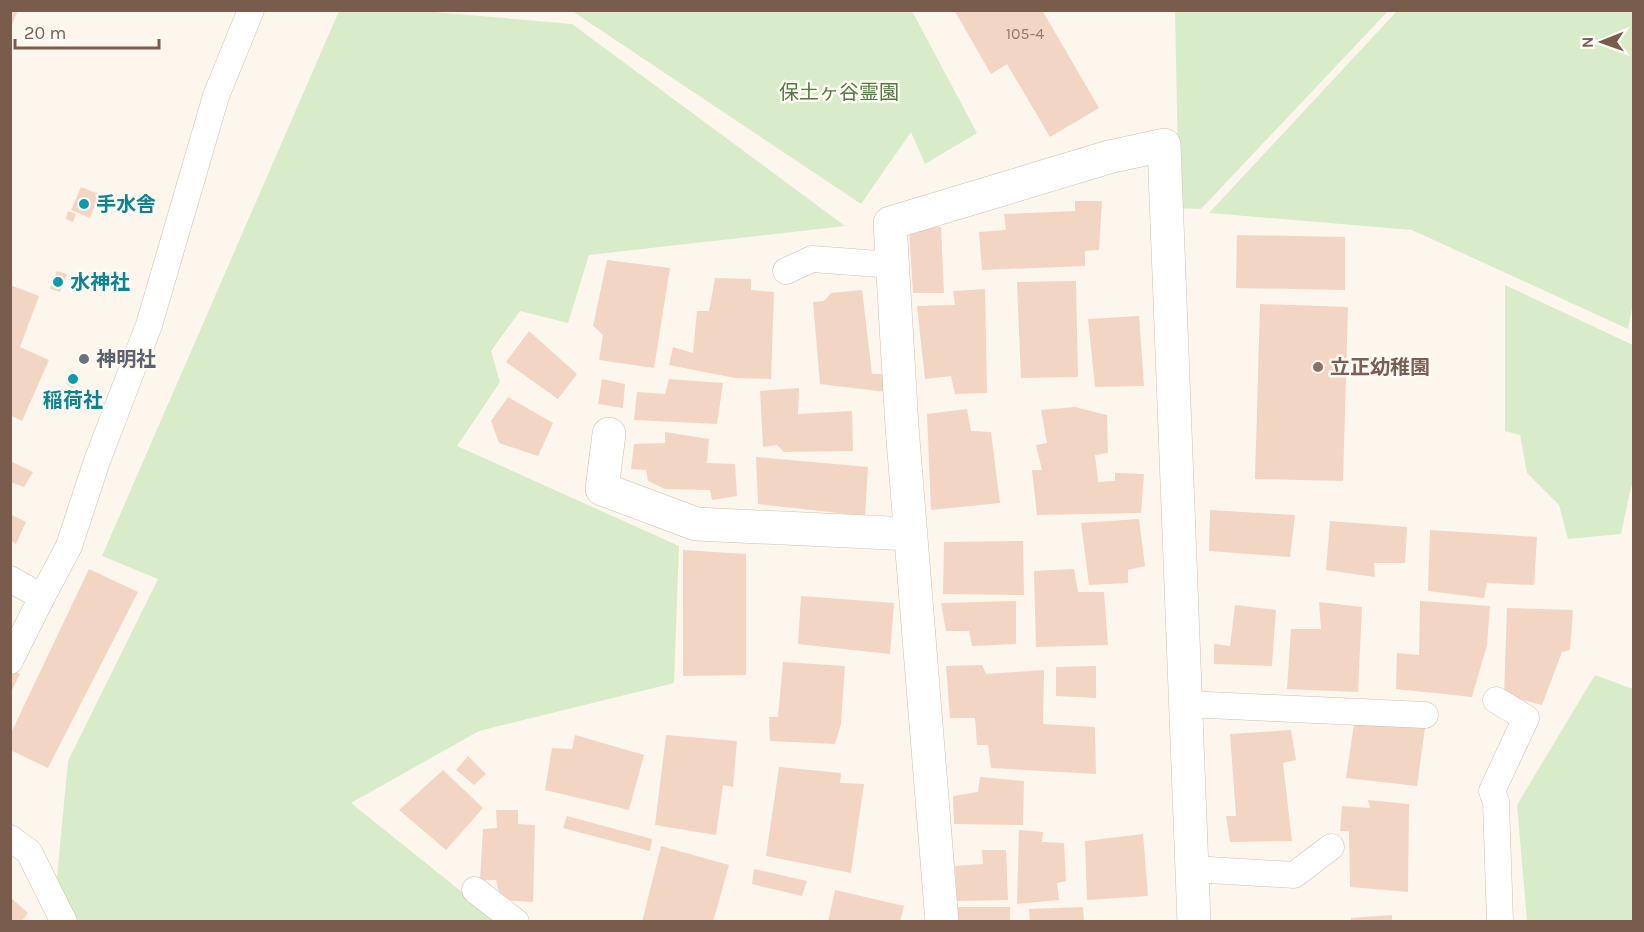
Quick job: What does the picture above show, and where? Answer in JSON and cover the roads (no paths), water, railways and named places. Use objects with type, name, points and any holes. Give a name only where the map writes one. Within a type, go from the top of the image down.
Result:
[{"type":"street","points":[[942,921],[902,428],[890,223],[1109,157],[1164,145],[1194,921]]},
{"type":"street","points":[[609,434],[603,489],[696,525],[912,534]]},
{"type":"lane","points":[[10,661],[69,546],[97,461],[149,325],[216,96],[251,10]]},
{"type":"lane","points":[[786,271],[812,259],[893,265]]},
{"type":"lane","points":[[10,579],[42,597]]},
{"type":"lane","points":[[1496,700],[1526,718],[1492,791],[1496,802],[1500,921]]},
{"type":"lane","points":[[1186,704],[1425,715]]},
{"type":"lane","points":[[10,838],[29,852],[64,921]]},
{"type":"lane","points":[[1192,869],[1294,875],[1330,847]]},
{"type":"lane","points":[[475,890],[516,921]]},
{"type":"place","name":"手水舎","points":[[84,204]]},
{"type":"place","name":"水神社","points":[[58,282]]},
{"type":"place","name":"神明社","points":[[84,359]]},
{"type":"place","name":"立正幼稚園","points":[[1318,367]]},
{"type":"place","name":"稲荷社","points":[[73,379]]},
{"type":"park label","name":"保土ヶ谷霊園","points":[[839,92]]}]
